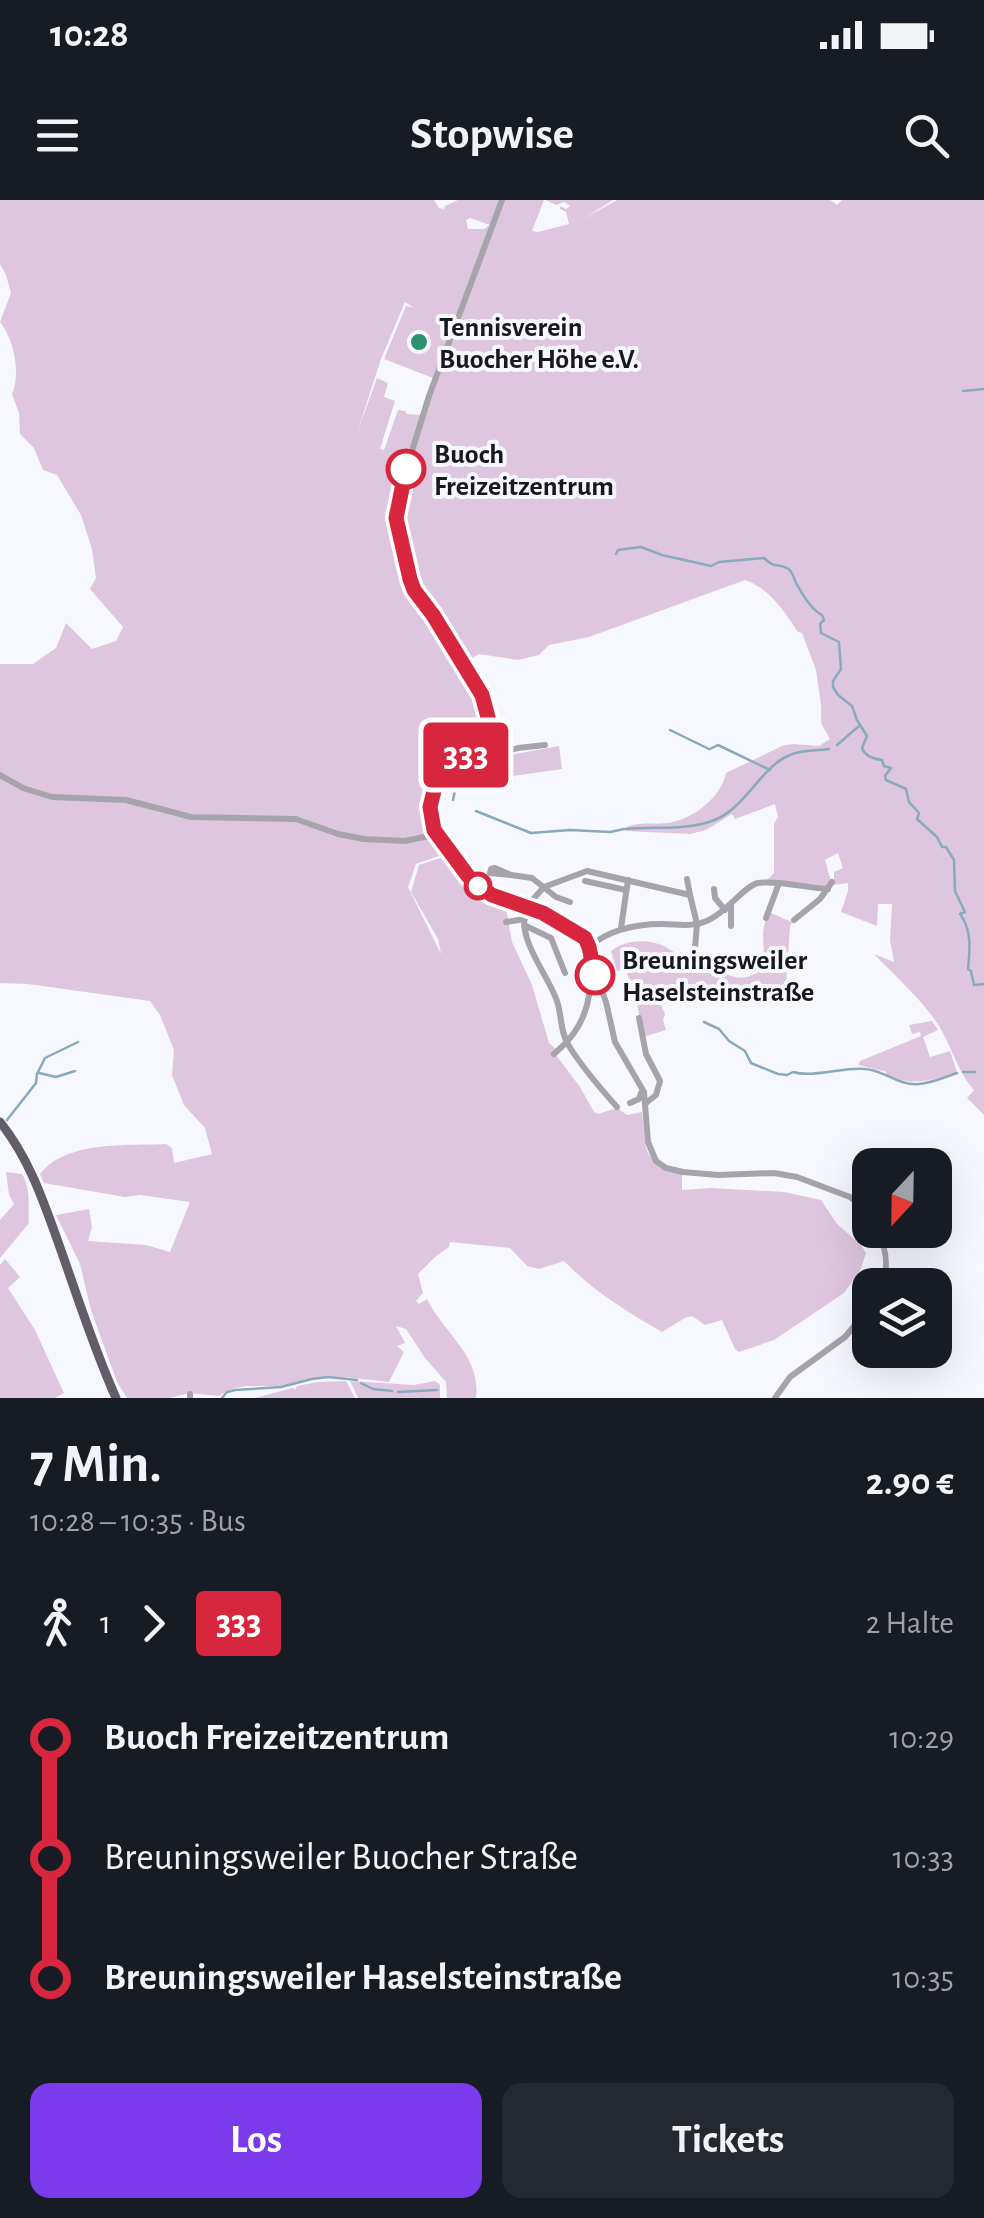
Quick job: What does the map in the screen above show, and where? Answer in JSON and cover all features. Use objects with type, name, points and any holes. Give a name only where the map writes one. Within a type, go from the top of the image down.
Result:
[{"type":"main road","points":[[0,1122],[19,1148],[40,1190],[116,1398]]},
{"type":"street","points":[[0,775],[23,788],[52,797],[126,800],[180,816],[296,819],[344,836],[373,840],[405,841],[442,829],[433,810],[432,797],[438,782],[473,748],[488,726],[489,715],[482,695],[412,586],[396,511],[428,396],[502,200]]},
{"type":"street","points":[[433,810],[446,776],[459,765],[518,748],[545,745]]},
{"type":"street","points":[[436,834],[478,886],[492,895],[527,906],[585,938],[615,1042],[642,1088],[650,1151],[656,1161],[666,1168],[718,1175],[787,1175],[852,1199]]},
{"type":"street","points":[[617,1108],[567,1043],[558,1004],[531,948],[525,922],[527,906],[544,888],[587,872],[690,895]]},
{"type":"street","points":[[510,875],[532,878],[556,898],[570,902]]},
{"type":"street","points":[[688,879],[696,924],[695,948]]},
{"type":"street","points":[[620,928],[628,880]]},
{"type":"street","points":[[586,881],[626,890]]},
{"type":"street","points":[[589,947],[620,928],[708,921],[728,908],[748,886],[760,882],[805,888],[830,886],[794,920]]},
{"type":"street","points":[[766,918],[778,883]]},
{"type":"street","points":[[712,885],[715,898],[728,908],[732,926]]},
{"type":"street","points":[[506,922],[525,922],[551,938],[566,974]]},
{"type":"street","points":[[554,1054],[580,1025],[590,988],[597,978]]},
{"type":"street","points":[[639,1018],[646,1054],[660,1081],[656,1095],[646,1103]]},
{"type":"street","points":[[630,1103],[640,1099],[642,1088]]},
{"type":"street","points":[[775,1398],[790,1377],[852,1329]]},
{"type":"shaded area","points":[[0,200],[434,200],[444,209],[458,200],[500,200],[490,225],[466,220],[468,229],[490,228],[456,316],[449,322],[456,320],[433,378],[384,359],[406,306],[414,308],[405,302],[381,359],[357,433],[377,378],[388,383],[384,397],[395,401],[380,449],[384,450],[398,410],[421,415],[393,514],[383,512],[394,517],[407,580],[484,703],[488,721],[459,763],[421,798],[431,834],[396,840],[342,834],[300,817],[182,814],[129,799],[54,795],[24,787],[0,772],[0,664],[33,664],[56,648],[66,623],[92,649],[116,641],[123,627],[90,589],[96,578],[81,515],[57,475],[43,470],[34,448],[20,434],[19,413],[12,394],[15,357],[0,322],[11,293],[0,264]]},
{"type":"shaded area","points":[[503,200],[544,200],[532,231],[538,232],[569,224],[560,206],[570,206],[546,200],[613,200],[583,219],[617,200],[830,200],[837,205],[842,200],[984,200],[984,1115],[967,1098],[974,1090],[935,1020],[874,954],[894,962],[890,940],[892,904],[878,904],[877,926],[841,912],[848,883],[834,885],[834,872],[843,868],[838,853],[825,860],[831,881],[827,887],[766,881],[774,873],[774,824],[778,817],[775,804],[735,819],[732,814],[706,830],[690,834],[626,831],[632,825],[677,821],[695,812],[712,799],[726,773],[782,746],[819,746],[830,739],[821,723],[816,670],[802,633],[769,595],[745,580],[589,637],[549,645],[539,655],[518,660],[479,654],[464,663],[413,583],[399,506],[435,383]]},
{"type":"shaded area","points":[[559,746],[562,769],[486,780],[482,760]]},
{"type":"shaded area","points":[[0,777],[36,795],[129,803],[178,817],[294,821],[355,840],[435,838],[447,853],[416,864],[408,887],[441,954],[438,939],[411,892],[419,865],[449,855],[490,897],[505,903],[512,942],[532,985],[549,1043],[558,1051],[556,1055],[594,1112],[617,1108],[627,1115],[642,1112],[648,1152],[659,1163],[682,1174],[682,1190],[784,1192],[821,1200],[837,1224],[852,1237],[852,1248],[863,1248],[866,1253],[861,1268],[852,1268],[852,1282],[844,1293],[774,1340],[739,1352],[722,1320],[705,1325],[692,1316],[662,1332],[598,1291],[564,1261],[539,1269],[527,1266],[510,1248],[450,1242],[418,1274],[423,1293],[416,1301],[419,1304],[427,1299],[467,1357],[473,1369],[476,1398],[447,1398],[446,1382],[406,1329],[396,1326],[405,1343],[397,1346],[404,1352],[389,1382],[320,1377],[286,1385],[240,1387],[219,1396],[189,1393],[170,1398],[127,1398],[117,1382],[91,1310],[80,1264],[56,1215],[89,1209],[92,1227],[88,1241],[146,1245],[170,1252],[190,1202],[140,1195],[125,1197],[44,1183],[40,1174],[65,1155],[98,1147],[166,1144],[172,1148],[174,1163],[212,1154],[205,1128],[184,1105],[172,1075],[174,1050],[150,1001],[0,983]]},
{"type":"shaded area","points":[[771,913],[792,922],[786,985],[781,993],[739,1002],[692,995],[663,1005],[649,979],[665,1014],[666,1030],[643,1037],[635,991],[626,970],[617,971],[611,951],[639,941],[662,945],[683,958],[709,953],[708,964],[723,967],[721,972],[726,974],[745,977],[760,971],[764,926]]},
{"type":"shaded area","points":[[932,1021],[938,1030],[923,1037],[930,1057],[950,1051],[957,1072],[912,1081],[858,1065],[921,1036],[920,1032],[912,1034],[909,1025]]},
{"type":"shaded area","points":[[6,1172],[22,1174],[25,1179],[29,1223],[0,1258],[0,1220],[14,1204]]},
{"type":"shaded area","points":[[5,1259],[20,1277],[8,1288],[35,1330],[64,1393],[55,1398],[0,1398],[0,1265]]},
{"type":"shaded area","points":[[346,1381],[355,1398],[255,1398],[317,1382]]},
{"type":"shaded area","points":[[350,1381],[414,1385],[435,1381],[440,1385],[440,1398],[358,1398]]},
{"type":"waterway","points":[[963,391],[984,389]]},
{"type":"waterway","points":[[616,554],[618,550],[641,547],[711,566],[764,558],[791,571],[807,601],[822,615],[821,633],[839,642],[841,669],[833,687],[852,706],[867,736],[863,751],[891,768],[886,780],[906,789],[909,802],[919,813],[917,819],[954,860],[955,891],[965,912],[960,914],[969,940],[968,969],[974,985],[984,984]]},
{"type":"waterway","points":[[837,745],[859,726]]},
{"type":"waterway","points":[[670,730],[709,749]]},
{"type":"waterway","points":[[710,749],[718,745],[770,770]]},
{"type":"waterway","points":[[625,829],[680,827],[712,821],[734,808],[780,761],[799,752],[829,749]]},
{"type":"waterway","points":[[453,773],[453,800]]},
{"type":"waterway","points":[[476,811],[531,833],[624,829]]},
{"type":"waterway","points":[[704,1022],[745,1051],[751,1063],[778,1074],[865,1069],[904,1083],[919,1084],[957,1073]]},
{"type":"waterway","points":[[7,1120],[36,1083],[45,1058],[78,1042]]},
{"type":"waterway","points":[[39,1073],[56,1077],[75,1071]]},
{"type":"waterway","points":[[963,1072],[975,1072]]},
{"type":"waterway","points":[[222,1398],[235,1390],[281,1387],[312,1379],[357,1380]]},
{"type":"waterway","points":[[361,1383],[392,1391]]},
{"type":"waterway","points":[[398,1392],[437,1390]]},
{"type":"bus line","name":"333","points":[[406,469],[396,518],[410,579],[482,695],[489,721],[473,748],[449,768],[435,787],[430,807],[434,830],[478,886],[543,913],[585,938],[595,975]]},
{"type":"place","name":"Tennisverein Buocher Höhe e.V.","points":[[419,342]]},
{"type":"place","name":"Buoch Freizeitzentrum","points":[[406,469]]},
{"type":"place","name":"Breuningsweiler Haselsteinstraße","points":[[595,975]]}]
